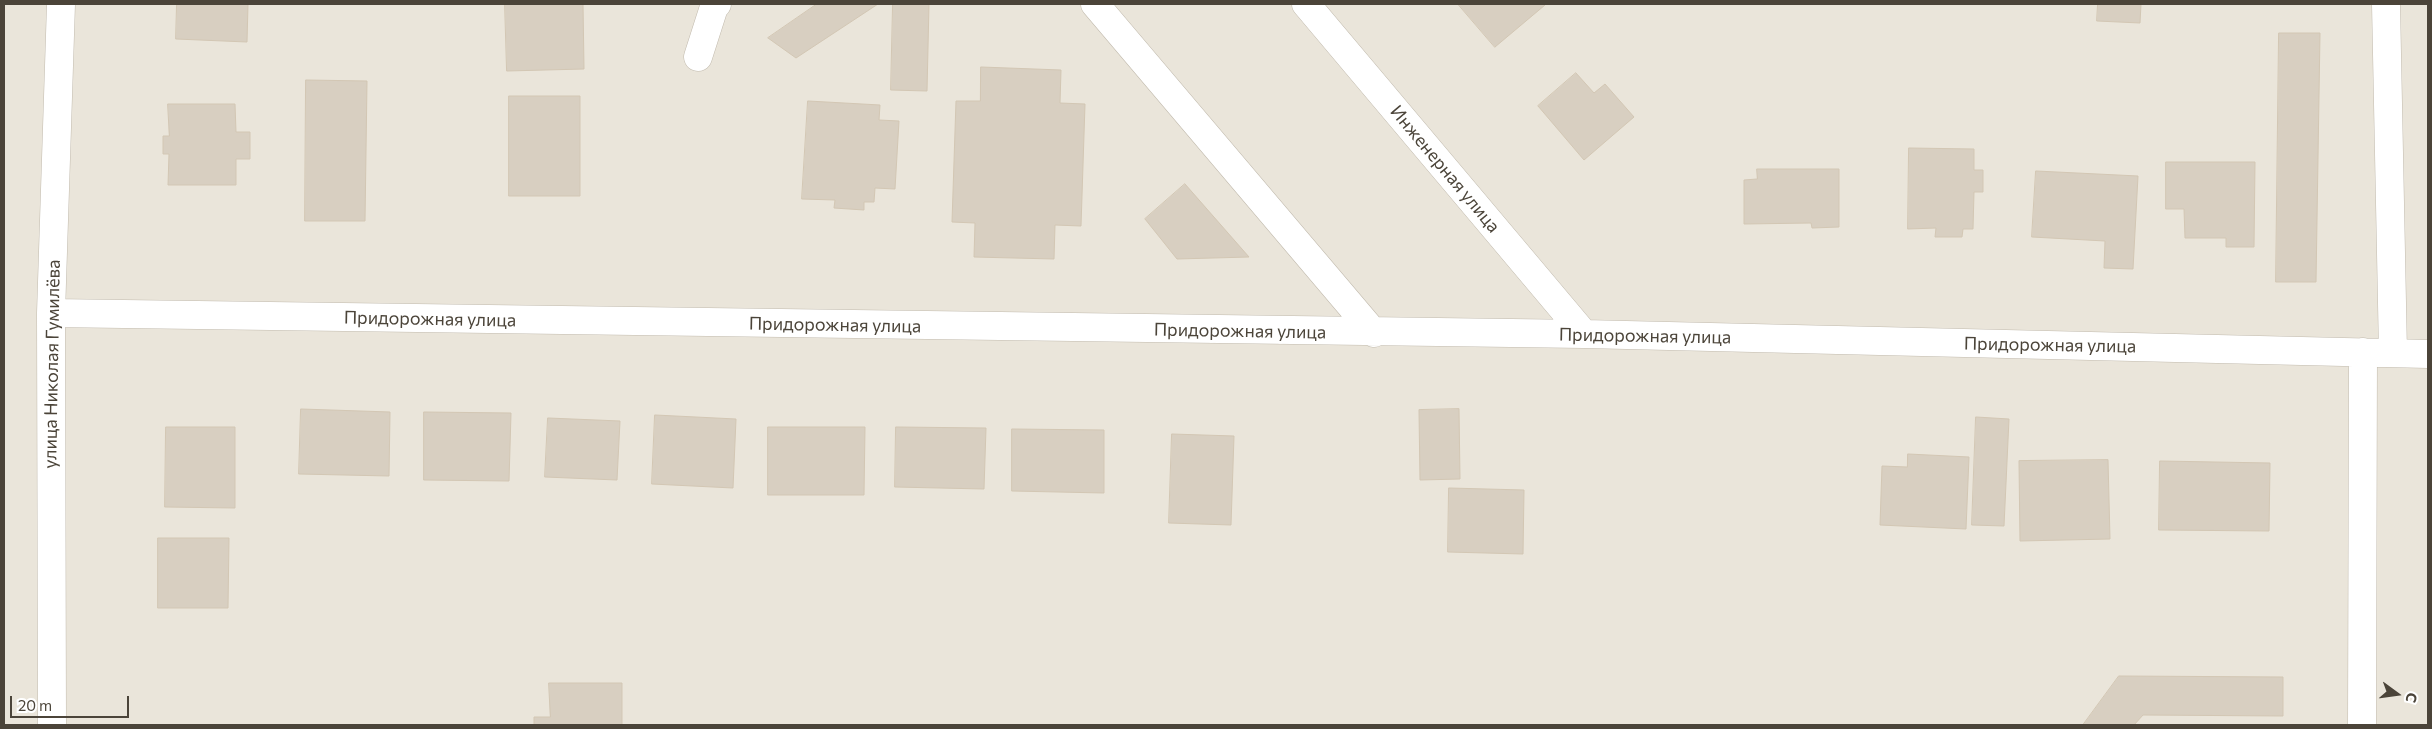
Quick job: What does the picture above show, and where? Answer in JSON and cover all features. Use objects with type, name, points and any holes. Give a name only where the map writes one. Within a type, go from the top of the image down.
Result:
[{"type":"street","name":"улица Николая Гумилёва","points":[[52,725],[51,313],[61,4]]},
{"type":"street","points":[[698,57],[714,7],[717,4]]},
{"type":"street","points":[[1095,4],[1374,333]]},
{"type":"street","name":"Инженерная улица","points":[[1306,4],[1584,334]]},
{"type":"street","points":[[2386,4],[2393,353]]},
{"type":"street","name":"Придорожная улица","points":[[51,313],[1374,333],[1584,334],[2428,354]]},
{"type":"street","points":[[2362,725],[2363,352]]},
{"type":"shaded area","points":[[4,4],[2428,4],[2428,725],[4,725]]},
{"type":"building","points":[[177,4],[248,4],[247,42],[176,39]]},
{"type":"building","points":[[505,4],[583,4],[584,69],[507,71]]},
{"type":"building","points":[[817,4],[878,4],[796,58],[768,38]]},
{"type":"building","points":[[893,4],[929,4],[927,91],[891,90]]},
{"type":"building","points":[[1458,4],[1544,4],[1545,5],[1495,47]]},
{"type":"building","points":[[2098,4],[2141,4],[2140,23],[2097,21]]},
{"type":"building","points":[[2279,33],[2320,33],[2316,282],[2276,282]]},
{"type":"building","points":[[981,67],[1061,70],[1060,103],[1085,104],[1081,226],[1055,225],[1054,259],[974,257],[975,223],[952,222],[956,101],[980,101]]},
{"type":"building","points":[[1576,73],[1594,93],[1605,84],[1634,117],[1584,160],[1538,106]]},
{"type":"building","points":[[306,80],[367,81],[365,221],[305,221]]},
{"type":"building","points":[[509,96],[580,96],[580,196],[509,196]]},
{"type":"building","points":[[808,101],[880,105],[879,120],[899,121],[895,189],[875,188],[874,202],[864,202],[864,210],[834,208],[835,200],[802,199]]},
{"type":"building","points":[[168,104],[235,104],[236,132],[250,132],[250,159],[236,159],[236,185],[168,185],[169,154],[163,154],[163,136],[169,136]]},
{"type":"building","points":[[1909,148],[1974,149],[1974,170],[1983,170],[1983,192],[1974,192],[1973,229],[1963,229],[1962,237],[1935,237],[1936,228],[1908,229]]},
{"type":"building","points":[[2166,162],[2255,162],[2254,247],[2226,247],[2226,238],[2185,238],[2184,209],[2166,209]]},
{"type":"building","points":[[1757,169],[1839,169],[1839,227],[1812,228],[1811,223],[1744,224],[1744,180],[1757,179]]},
{"type":"building","points":[[2036,171],[2138,176],[2133,269],[2104,268],[2105,241],[2032,237]]},
{"type":"building","points":[[1185,184],[1249,257],[1177,259],[1145,219]]},
{"type":"building","points":[[301,409],[390,412],[389,476],[299,474]]},
{"type":"building","points":[[1459,409],[1460,479],[1420,480],[1419,410]]},
{"type":"building","points":[[424,412],[511,413],[509,481],[424,480]]},
{"type":"building","points":[[655,415],[736,419],[733,488],[652,484]]},
{"type":"building","points":[[1976,417],[2009,419],[2004,526],[1972,525]]},
{"type":"building","points":[[548,418],[620,421],[617,480],[545,477]]},
{"type":"building","points":[[166,427],[235,427],[235,508],[165,507]]},
{"type":"building","points":[[768,427],[865,427],[864,495],[768,495]]},
{"type":"building","points":[[896,427],[986,428],[984,489],[895,487]]},
{"type":"building","points":[[1012,429],[1104,430],[1104,493],[1012,491]]},
{"type":"building","points":[[1172,434],[1234,436],[1231,525],[1169,523]]},
{"type":"building","points":[[1908,454],[1969,457],[1966,529],[1880,525],[1882,466],[1907,467]]},
{"type":"building","points":[[2108,460],[2110,539],[2020,541],[2019,461]]},
{"type":"building","points":[[2160,461],[2270,463],[2269,531],[2159,530]]},
{"type":"building","points":[[1449,488],[1524,490],[1523,554],[1448,552]]},
{"type":"building","points":[[158,538],[229,538],[228,608],[158,608]]},
{"type":"building","points":[[2119,676],[2283,677],[2283,716],[2143,715],[2134,725],[2083,725]]},
{"type":"building","points":[[549,683],[622,683],[622,725],[534,725],[534,717],[550,717]]}]
